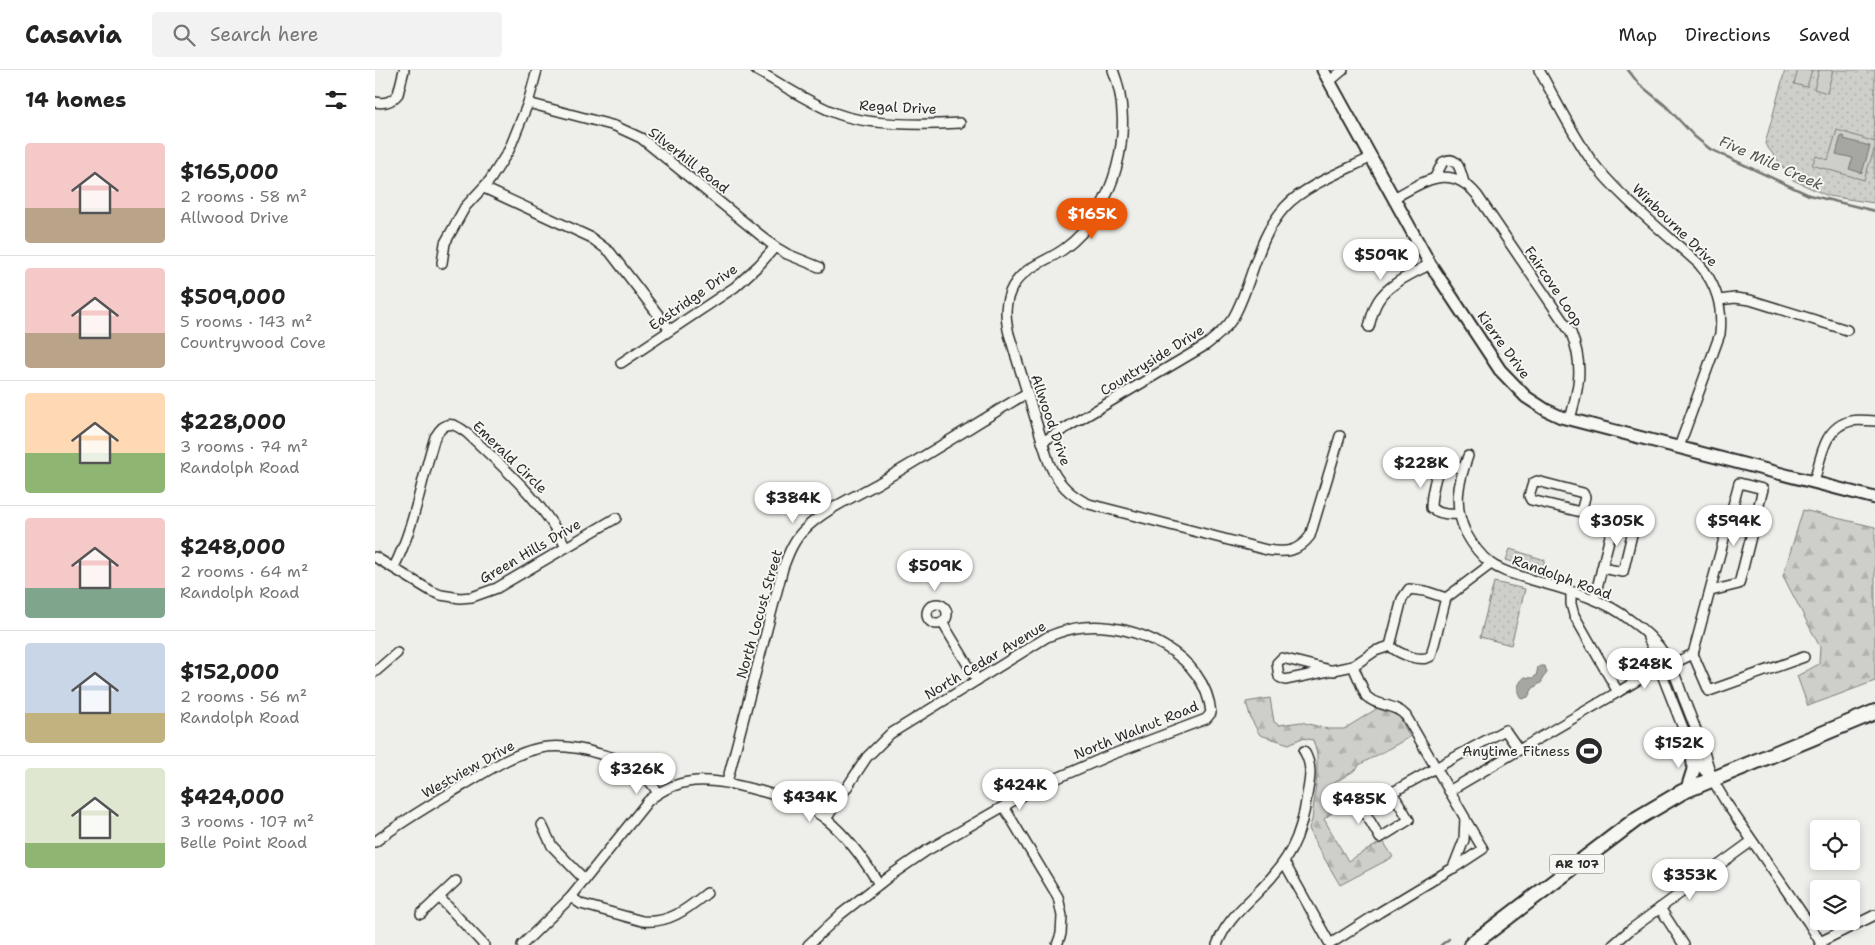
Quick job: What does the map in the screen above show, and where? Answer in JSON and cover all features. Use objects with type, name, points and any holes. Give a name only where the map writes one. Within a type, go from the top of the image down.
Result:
[{"type":"main road","name":"AR 107","points":[[1471,945],[1638,818],[1687,790],[1875,712]]},
{"type":"main road","points":[[1687,790],[1693,768],[1692,751]]},
{"type":"street","points":[[375,102],[387,102],[396,97],[405,70]]},
{"type":"street","points":[[442,263],[445,243],[465,207],[484,188],[509,150],[528,103],[537,70]]},
{"type":"street","name":"Regal Drive","points":[[756,70],[820,105],[853,118],[887,122],[960,123]]},
{"type":"street","name":"Allwood Drive","points":[[1113,70],[1120,96],[1122,124],[1119,156],[1105,200],[1095,217],[1078,238],[1063,250],[1036,264],[1022,274],[1013,285],[1006,303],[1005,319],[1009,334],[1042,442],[1057,479],[1064,488],[1081,501],[1267,550],[1289,552],[1302,546],[1310,536],[1340,436]]},
{"type":"street","name":"Kierre Drive","points":[[1323,70],[1430,264],[1506,378],[1535,404],[1570,419],[1875,498]]},
{"type":"street","points":[[1330,81],[1343,70]]},
{"type":"street","name":"Winbourne Drive","points":[[1539,70],[1591,160],[1613,185],[1699,264],[1711,279],[1719,300],[1721,317],[1719,334],[1679,447]]},
{"type":"street","name":"Silverhill Road","points":[[528,103],[615,126],[641,138],[775,247],[819,267]]},
{"type":"street","name":"Countryside Drive","points":[[1042,442],[1206,345],[1233,317],[1241,302],[1266,235],[1278,215],[1301,192],[1372,157]]},
{"type":"street","name":"Faircove Loop","points":[[1394,198],[1435,177],[1443,162],[1451,159],[1455,160],[1459,166],[1464,183],[1477,195],[1571,333],[1578,353],[1580,376],[1570,419]]},
{"type":"street","points":[[1435,177],[1448,177],[1464,183]]},
{"type":"street","points":[[484,188],[582,233],[599,243],[609,252],[670,330]]},
{"type":"street","name":"Eastridge Drive","points":[[621,363],[735,287],[775,247]]},
{"type":"street","points":[[1369,327],[1377,302],[1382,296],[1394,285],[1430,264]]},
{"type":"street","points":[[1719,300],[1735,298],[1750,300],[1847,330]]},
{"type":"street","name":"North Locust Street","points":[[727,782],[783,568],[801,532],[832,508],[877,484],[1027,394]]},
{"type":"street","points":[[1814,482],[1825,442],[1834,429],[1853,420],[1875,421]]},
{"type":"street","name":"Emerald Circle","points":[[394,567],[405,546],[412,526],[435,437],[442,427],[451,424],[467,433],[526,490],[545,511],[566,547]]},
{"type":"street","name":"Randolph Road","points":[[1468,456],[1463,469],[1459,491],[1459,514],[1470,540],[1491,564],[1513,574],[1594,600],[1630,619],[1647,635],[1665,666],[1706,755],[1712,779]]},
{"type":"street","points":[[1459,514],[1450,515],[1437,512],[1431,508],[1431,500],[1438,471],[1441,467],[1446,465],[1463,469]]},
{"type":"street","points":[[1581,512],[1585,497],[1583,492],[1537,481],[1533,482],[1529,496],[1531,500],[1634,526],[1623,572],[1602,568]]},
{"type":"street","points":[[1711,591],[1739,584],[1763,489],[1739,483],[1693,654],[1709,691],[1804,657]]},
{"type":"street","name":"Green Hills Drive","points":[[375,557],[431,591],[459,598],[472,597],[497,588],[616,518]]},
{"type":"street","points":[[1594,600],[1614,520]]},
{"type":"street","points":[[1390,646],[1401,653],[1422,659],[1427,659],[1431,656],[1446,598],[1491,564]]},
{"type":"street","points":[[1390,646],[1402,599],[1409,590],[1425,591],[1446,598]]},
{"type":"street","points":[[1571,592],[1571,604],[1574,615],[1618,692]]},
{"type":"street","points":[[942,622],[977,680]]},
{"type":"street","name":"North Cedar Avenue","points":[[826,819],[855,773],[877,745],[905,724],[1047,637],[1075,628],[1099,626],[1139,634],[1156,640],[1189,665],[1200,682],[1207,698]]},
{"type":"street","points":[[1334,671],[1282,658],[1277,663],[1279,676],[1285,680],[1334,671],[1353,666],[1375,651],[1390,646]]},
{"type":"street","points":[[375,672],[397,653]]},
{"type":"street","points":[[1449,791],[1618,692],[1665,666],[1693,654]]},
{"type":"street","points":[[1284,862],[1330,944],[1483,849],[1406,716],[1399,709],[1370,700],[1366,696],[1353,666]]},
{"type":"street","name":"Randolph Road","points":[[1665,666],[1692,751],[1701,767],[1712,779],[1821,943]]},
{"type":"street","name":"North Walnut Road","points":[[808,945],[841,914],[879,884],[927,851],[1039,786],[1206,719],[1211,712],[1207,698]]},
{"type":"street","points":[[1392,792],[1409,820],[1380,838],[1363,809],[1392,792],[1435,768],[1505,730],[1519,750]]},
{"type":"street","name":"Westview Drive","points":[[375,842],[396,826],[507,759],[541,748],[569,747],[621,760],[641,771],[658,793]]},
{"type":"street","points":[[1217,945],[1235,913],[1257,893],[1284,862],[1299,836],[1304,820],[1311,773],[1309,759],[1304,751]]},
{"type":"street","points":[[522,945],[585,880],[641,808],[658,793],[691,781],[727,782],[787,799],[804,806],[826,819],[852,845],[879,884]]},
{"type":"street","points":[[1004,807],[1057,897],[1062,916],[1061,934],[1057,945]]},
{"type":"street","points":[[1453,868],[1464,840],[1465,818]]},
{"type":"street","points":[[542,825],[551,846],[585,880]]},
{"type":"street","points":[[1613,945],[1630,930],[1752,841]]},
{"type":"street","points":[[421,914],[455,881]]},
{"type":"street","points":[[571,896],[581,904],[652,922],[674,916],[687,909],[707,893]]},
{"type":"street","points":[[439,897],[485,945]]},
{"type":"street","points":[[1660,908],[1684,945]]},
{"type":"street","points":[[1821,943],[1875,915]]},
{"type":"green space","points":[[1785,70],[1875,70],[1874,203],[1828,196],[1793,180],[1765,144]]},
{"type":"green space","points":[[1798,70],[1812,70],[1807,87],[1794,84]]},
{"type":"green space","points":[[1819,70],[1833,70],[1827,93],[1814,89]]},
{"type":"green space","points":[[1837,130],[1875,142],[1864,180],[1812,165],[1816,156],[1828,160]]},
{"type":"green space","points":[[1803,510],[1875,527],[1875,681],[1808,706],[1797,676],[1819,664],[1820,647],[1783,576]]},
{"type":"green space","points":[[1510,549],[1545,560],[1542,571],[1506,560]]},
{"type":"green space","points":[[1494,582],[1525,589],[1511,645],[1480,637]]},
{"type":"green space","points":[[1270,698],[1274,722],[1279,725],[1301,722],[1328,729],[1344,729],[1378,708],[1399,716],[1410,737],[1359,765],[1357,769],[1324,789],[1336,810],[1324,819],[1348,861],[1383,841],[1393,857],[1340,885],[1313,839],[1309,828],[1312,820],[1317,775],[1317,754],[1313,740],[1302,738],[1289,744],[1260,735],[1251,719],[1246,702]]},
{"type":"shaded area","points":[[1841,136],[1845,137],[1844,139],[1870,146],[1862,173],[1849,169],[1853,158],[1836,154]]},
{"type":"shaded area","points":[[1545,666],[1547,673],[1542,682],[1533,688],[1528,697],[1522,699],[1518,693],[1520,682],[1525,677],[1532,678],[1536,676],[1538,667]]},
{"type":"waterway","name":"Five Mile Creek","points":[[1628,70],[1639,84],[1666,106],[1694,136],[1710,149],[1809,195],[1875,211]]},
{"type":"waterway","points":[[1441,945],[1449,939]]},
{"type":"place","name":"Anytime Fitness","points":[[1589,751]]}]
